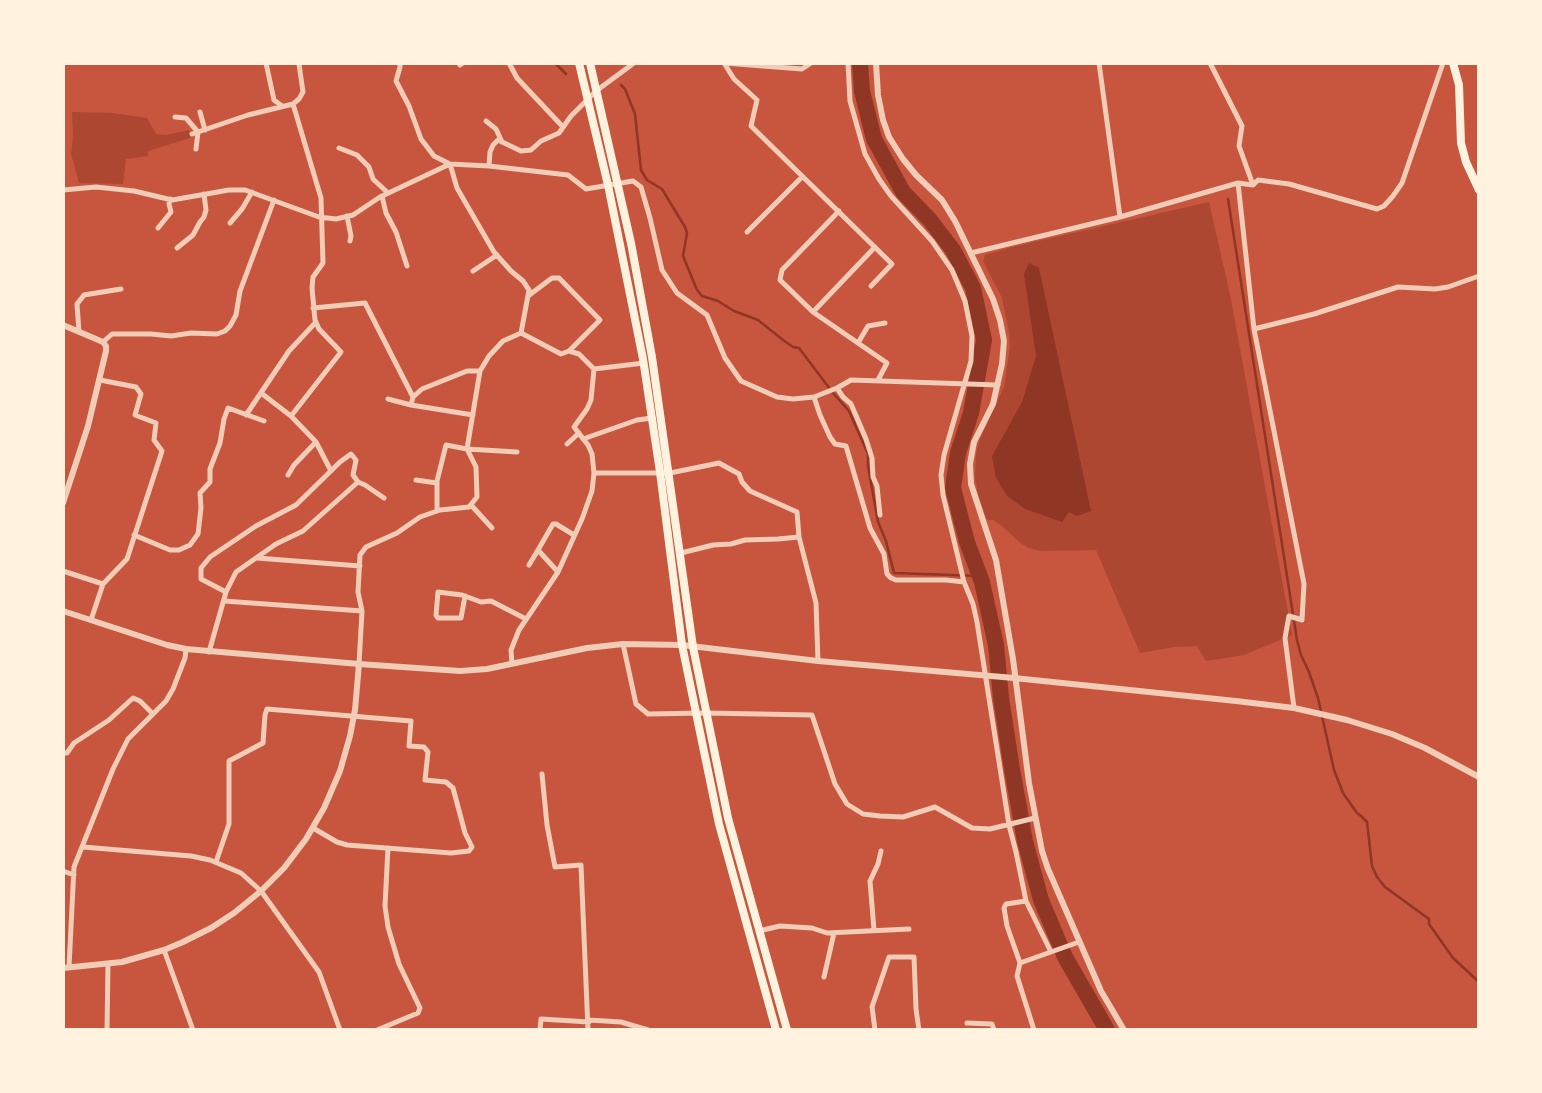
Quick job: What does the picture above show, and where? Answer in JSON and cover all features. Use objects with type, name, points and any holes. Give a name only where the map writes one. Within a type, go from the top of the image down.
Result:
[{"type":"main road","points":[[579,63],[608,185],[644,363],[682,645],[719,824],[776,1030]]},
{"type":"main road","points":[[590,63],[643,306],[706,713],[728,818],[787,1030]]},
{"type":"main road","points":[[1453,63],[1459,85],[1461,143],[1466,162],[1479,190]]},
{"type":"street","points":[[266,63],[274,100],[282,106]]},
{"type":"street","points":[[400,63],[396,81],[421,139],[434,156],[450,164],[568,175],[586,189],[633,181],[641,187],[662,270],[677,293],[707,315],[725,358],[741,381],[777,397],[793,399],[814,397],[851,380],[995,385]]},
{"type":"street","points":[[509,63],[517,78],[563,127]]},
{"type":"street","points":[[489,166],[490,152],[498,141],[521,151],[531,150],[541,141],[559,133],[571,116],[596,91],[634,63]]},
{"type":"street","points":[[724,63],[802,69],[811,63]]},
{"type":"street","points":[[724,63],[734,79],[757,100],[751,126],[892,264],[871,286]]},
{"type":"street","points":[[848,63],[850,101],[865,154],[891,196],[932,242],[952,270],[965,301],[972,336],[971,361],[944,455],[941,475],[943,495],[963,578],[973,604],[1026,901],[1053,951]]},
{"type":"street","points":[[876,63],[878,95],[889,136],[903,159],[942,200],[955,221],[993,299],[1000,320],[1002,364],[995,385],[993,404],[974,442],[970,464],[971,484],[996,560],[1013,659],[1012,678],[1033,819],[1048,869],[1079,942],[1101,991],[1124,1030]]},
{"type":"street","points":[[1098,63],[1120,217]]},
{"type":"street","points":[[1210,63],[1242,126],[1239,146],[1253,185]]},
{"type":"street","points":[[1253,185],[1258,180],[1289,184],[1377,209],[1384,206],[1402,183],[1443,63]]},
{"type":"street","points":[[195,133],[248,115],[293,104],[303,92],[299,64]]},
{"type":"street","points":[[291,416],[341,352],[319,329],[313,308],[313,278],[323,263],[321,198],[293,104]]},
{"type":"street","points":[[200,112],[205,130]]},
{"type":"street","points":[[175,117],[186,118],[195,133],[195,149]]},
{"type":"street","points":[[486,121],[495,129],[502,142]]},
{"type":"street","points":[[339,148],[357,155],[369,167],[373,178],[385,194],[386,213],[396,232],[407,266]]},
{"type":"street","points":[[63,190],[96,187],[134,191],[170,199],[245,190],[322,217],[336,219],[353,215],[385,194],[450,164]]},
{"type":"street","points":[[450,164],[457,188],[496,255],[529,290],[521,333]]},
{"type":"street","points":[[747,232],[802,177]]},
{"type":"street","points":[[971,253],[1120,217],[1238,183],[1253,185]]},
{"type":"street","points":[[1238,183],[1254,329],[1304,584],[1302,620],[1289,617],[1285,638],[1294,708]]},
{"type":"street","points":[[230,223],[252,192]]},
{"type":"street","points":[[177,248],[194,235],[204,217],[204,194]]},
{"type":"street","points":[[159,228],[172,212],[170,199]]},
{"type":"street","points":[[103,342],[112,334],[171,336],[191,332],[217,334],[225,331],[236,315],[240,291],[274,200]]},
{"type":"street","points":[[839,211],[782,270],[780,280],[813,312],[887,363],[878,380]]},
{"type":"street","points":[[347,216],[350,241]]},
{"type":"street","points":[[813,312],[875,247]]},
{"type":"street","points":[[472,271],[496,255]]},
{"type":"street","points":[[1254,329],[1314,314],[1398,287],[1435,289],[1479,276]]},
{"type":"street","points":[[521,333],[561,354],[569,351],[600,320],[559,278],[552,278],[528,296]]},
{"type":"street","points":[[79,332],[78,304],[84,295],[121,289]]},
{"type":"street","points":[[313,308],[365,303],[413,397]]},
{"type":"street","points":[[246,415],[289,351],[316,322]]},
{"type":"street","points":[[858,343],[868,326],[885,323]]},
{"type":"street","points":[[63,325],[103,342],[106,346],[88,426],[63,503]]},
{"type":"street","points":[[186,649],[173,690],[166,701],[128,739],[113,769],[74,867],[66,967],[122,962],[164,950],[211,928],[261,891],[284,868],[313,828],[340,772],[354,716],[362,611],[358,592],[360,555],[366,547],[397,533],[420,517],[437,511],[469,507],[477,497],[476,467],[467,449],[480,371],[503,341],[521,333]]},
{"type":"street","points":[[569,351],[579,354],[594,369]]},
{"type":"street","points":[[594,369],[644,363]]},
{"type":"street","points":[[512,664],[511,650],[519,630],[558,572],[592,491],[592,454],[574,427],[591,400],[594,369]]},
{"type":"street","points":[[411,405],[413,397],[422,388],[467,371],[480,371]]},
{"type":"street","points":[[91,620],[103,584],[127,559],[162,451],[154,440],[156,423],[135,415],[141,394],[136,387],[100,380]]},
{"type":"street","points":[[832,390],[851,404],[866,439],[872,458],[880,515]]},
{"type":"street","points":[[261,393],[291,416],[316,442],[331,471]]},
{"type":"street","points":[[814,397],[830,437],[835,444],[846,446],[870,528],[884,554],[887,574],[896,580],[963,578]]},
{"type":"street","points":[[388,399],[473,415]]},
{"type":"street","points":[[134,535],[170,550],[179,550],[190,545],[198,534],[200,493],[210,482],[210,469],[220,443],[228,408],[264,421]]},
{"type":"street","points":[[567,444],[581,436],[652,418]]},
{"type":"street","points":[[288,475],[293,465],[316,442]]},
{"type":"street","points":[[437,511],[437,483],[446,446],[517,452]]},
{"type":"street","points":[[226,592],[201,579],[201,568],[210,557],[256,526],[296,505],[351,454],[356,460],[352,475],[358,482],[384,498]]},
{"type":"street","points":[[594,473],[670,473],[719,463],[739,474],[750,491],[797,512],[799,537],[816,603],[818,661]]},
{"type":"street","points":[[416,480],[437,483]]},
{"type":"street","points":[[209,652],[226,592],[236,572],[276,544],[303,531],[358,482]]},
{"type":"street","points":[[471,505],[492,528]]},
{"type":"street","points":[[529,565],[553,524],[575,535]]},
{"type":"street","points":[[681,553],[745,540],[799,537]]},
{"type":"street","points":[[538,550],[558,572]]},
{"type":"street","points":[[257,558],[360,566]]},
{"type":"street","points":[[63,571],[103,584]]},
{"type":"street","points":[[465,596],[461,618],[438,618],[438,593],[465,596],[481,602],[491,601],[526,619]]},
{"type":"street","points":[[224,601],[362,611]]},
{"type":"street","points":[[63,611],[186,649],[359,664],[460,671],[487,669],[623,643],[682,645],[1294,708],[1392,734],[1479,777]]},
{"type":"street","points":[[623,643],[636,704],[648,714],[812,715],[835,784],[847,804],[863,814],[903,817],[935,807],[972,828],[990,829],[1033,819]]},
{"type":"street","points":[[63,753],[67,753],[74,743],[110,720],[133,698],[153,714]]},
{"type":"street","points":[[216,862],[229,824],[229,761],[263,743],[267,709],[411,721],[409,746],[424,747],[428,752],[425,780],[446,782],[453,788],[465,833],[472,847],[470,851],[452,853],[347,845],[313,828]]},
{"type":"street","points":[[542,774],[547,825],[555,867],[581,865],[588,1030]]},
{"type":"street","points":[[83,847],[191,856],[216,862],[240,873],[261,891],[319,972],[340,1030]]},
{"type":"street","points":[[377,1030],[418,1013],[420,1008],[399,964],[388,927],[385,906],[388,848]]},
{"type":"street","points":[[874,930],[870,881],[881,851]]},
{"type":"street","points":[[63,871],[74,874]]},
{"type":"street","points":[[1026,901],[1006,904],[1004,908],[1007,926],[1020,963],[1017,976],[1034,1030]]},
{"type":"street","points":[[759,931],[780,926],[812,928],[827,933],[909,929]]},
{"type":"street","points":[[824,977],[834,933]]},
{"type":"street","points":[[1020,963],[1079,942]]},
{"type":"street","points":[[164,950],[193,1030]]},
{"type":"street","points":[[875,1030],[872,1007],[889,957],[914,957],[919,1030]]},
{"type":"street","points":[[107,1030],[108,964]]},
{"type":"street","points":[[540,1030],[541,1019],[621,1022],[648,1030]]},
{"type":"street","points":[[967,1023],[992,1024],[993,1030]]},
{"type":"shaded area","points":[[72,112],[113,113],[147,118],[156,134],[166,135],[189,130],[190,138],[148,151],[148,156],[126,159],[123,184],[79,183],[71,154]]},
{"type":"shaded area","points":[[1209,202],[1231,299],[1292,635],[1244,655],[1206,661],[1197,646],[1140,653],[1096,550],[1040,551],[1029,548],[993,520],[987,520],[975,478],[980,439],[1004,387],[1010,347],[1002,298],[983,261],[985,255]]},
{"type":"shaded area","points":[[1029,263],[1039,268],[1091,511],[1077,516],[1069,512],[1062,522],[1025,509],[1007,496],[996,478],[992,456],[1022,402],[1036,356],[1024,274]]},
{"type":"waterway","points":[[555,63],[566,74]]},
{"type":"waterway","points":[[860,63],[862,91],[874,139],[903,192],[930,220],[953,250],[973,288],[984,340],[971,413],[958,453],[953,488],[967,542],[982,582],[996,645],[1012,769],[1025,841],[1041,900],[1065,957],[1107,1030]]},
{"type":"waterway","points":[[621,85],[635,114],[641,170],[647,180],[662,189],[685,227],[687,233],[683,256],[697,290],[702,296],[758,320],[793,347],[799,348],[849,411],[868,454],[878,522],[894,573],[980,576]]},
{"type":"waterway","points":[[1228,199],[1297,640],[1318,698],[1334,770],[1343,793],[1367,822],[1372,866],[1377,877],[1385,887],[1429,919],[1429,924],[1453,958],[1479,982]]}]
